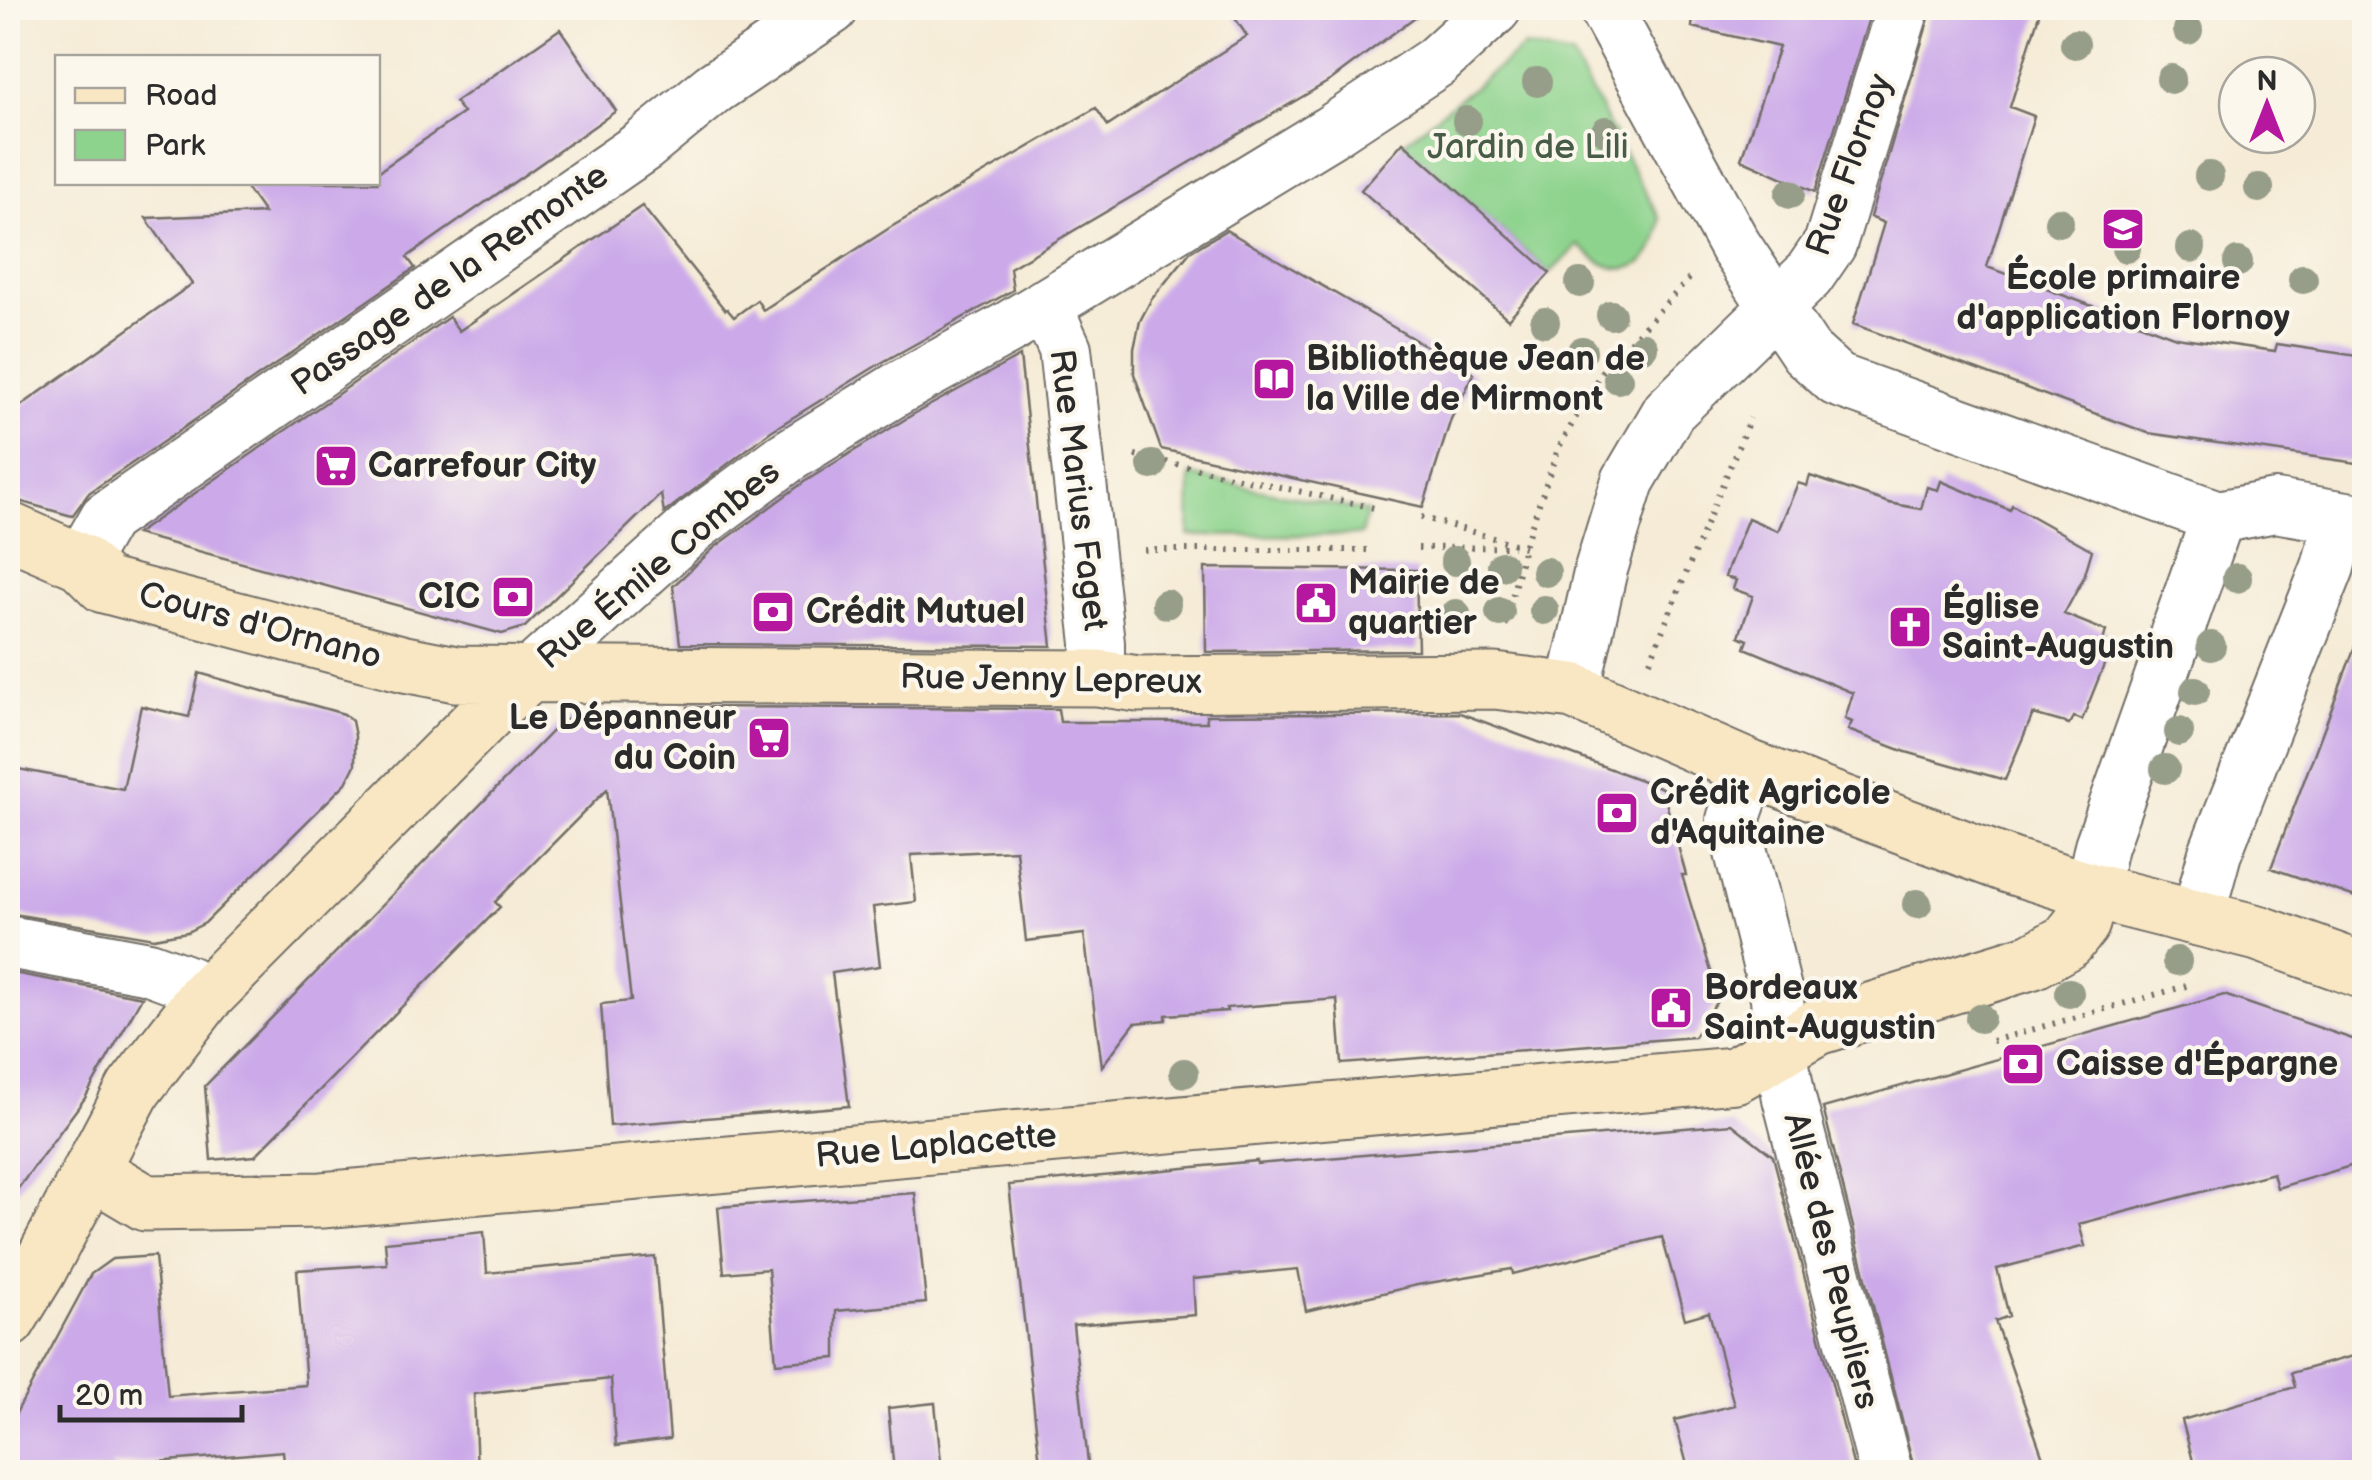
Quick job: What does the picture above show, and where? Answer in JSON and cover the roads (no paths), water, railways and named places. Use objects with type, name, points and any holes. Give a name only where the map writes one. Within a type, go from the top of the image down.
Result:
[{"type":"street","name":"Passage de la Remonte","points":[[81,562],[106,518],[643,146],[714,88],[832,8]]},
{"type":"street","name":"Rue Émile Combes","points":[[8,1320],[134,1089],[204,998],[500,700],[695,526],[786,457],[1045,306],[1391,92],[1436,62],[1494,8]]},
{"type":"street","points":[[1605,8],[1734,246],[1806,352],[1838,380],[2218,517],[2274,506],[2353,519],[2328,567],[2215,854],[2197,918]]},
{"type":"street","name":"Rue Flornoy","points":[[1573,692],[1601,569],[1628,481],[1669,412],[1808,276],[1830,244],[1904,8]]},
{"type":"street","name":"Rue Marius Faget","points":[[1045,306],[1065,349],[1098,642],[1098,678]]},
{"type":"street","points":[[2091,891],[2106,832],[2218,517]]},
{"type":"street","name":"Cours d'Ornano","points":[[8,530],[81,562],[104,584],[406,664],[456,674],[528,675]]},
{"type":"street","name":"Rue Jenny Lepreux","points":[[528,675],[1098,678],[1138,684],[1496,681],[1573,692],[1750,769],[2012,866],[2091,891],[2258,933],[2364,971]]},
{"type":"street","name":"Allée des Peupliers","points":[[1750,769],[1733,820],[1776,997],[1789,1098],[1886,1472]]},
{"type":"street","name":"Rue Laplacette","points":[[92,1171],[146,1203],[322,1200],[1735,1076],[1818,1026],[2033,962],[2068,941],[2082,923],[2091,891]]},
{"type":"street","points":[[8,942],[149,968],[187,982],[204,998]]},
{"type":"place","name":"École primaire d'application Flornoy","points":[[2123,229]]},
{"type":"place","name":"Bibliothèque Jean de la Ville de Mirmont","points":[[1274,379]]},
{"type":"place","name":"Carrefour City","points":[[336,466]]},
{"type":"place","name":"CIC","points":[[513,597]]},
{"type":"place","name":"Mairie de quartier","points":[[1316,603]]},
{"type":"place","name":"Crédit Mutuel","points":[[773,612]]},
{"type":"place","name":"Église Saint-Augustin","points":[[1910,627]]},
{"type":"place","name":"Le Dépanneur du Coin","points":[[769,738]]},
{"type":"place","name":"Crédit Agricole d'Aquitaine","points":[[1617,813]]},
{"type":"place","name":"Bordeaux Saint-Augustin","points":[[1671,1008]]},
{"type":"place","name":"Caisse d'Épargne","points":[[2023,1064]]},
{"type":"park label","name":"Jardin de Lili","points":[[1528,147]]}]
